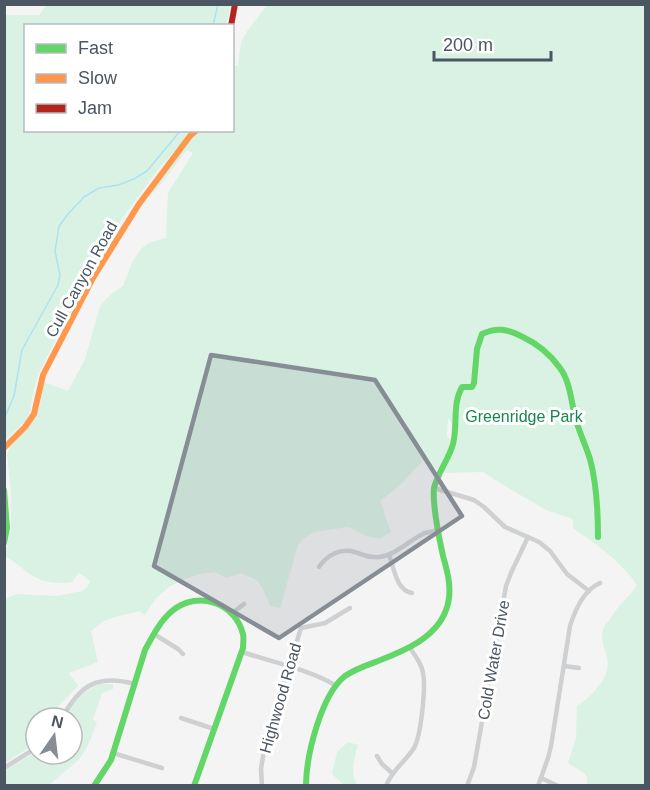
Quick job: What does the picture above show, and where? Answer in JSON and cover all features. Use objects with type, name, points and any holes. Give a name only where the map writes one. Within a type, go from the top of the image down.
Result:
[{"type":"street","points":[[231,24],[235,4]]},
{"type":"street","name":"Cull Canyon Road","points":[[4,448],[34,413],[43,375],[93,278],[139,204],[195,132]]},
{"type":"street","points":[[306,786],[306,766],[309,754],[327,699],[335,685],[352,671],[410,648],[439,623],[448,606],[450,582],[439,530],[434,488],[454,444],[456,398],[462,387],[472,387],[474,383],[478,339],[483,333],[493,329],[504,329],[525,338],[554,361],[564,375],[569,387],[576,421],[591,462],[596,488],[598,537]]},
{"type":"street","points":[[434,488],[474,500],[505,527],[540,542],[567,574],[589,591]]},
{"type":"street","points":[[4,490],[7,528],[4,543]]},
{"type":"street","points":[[319,567],[329,556],[339,552],[350,551],[375,558],[389,555],[424,534],[439,530]]},
{"type":"street","name":"Cold Water Drive","points":[[467,786],[474,767],[506,586],[528,537]]},
{"type":"street","points":[[389,555],[401,587],[412,593]]},
{"type":"street","points":[[538,786],[551,746],[573,615],[594,585],[600,583]]},
{"type":"street","points":[[94,786],[113,753],[143,657],[154,633],[171,612],[187,602],[200,600],[224,607],[238,623],[243,635],[242,652],[194,786]]},
{"type":"street","points":[[231,614],[244,604]]},
{"type":"street","name":"Highwood Road","points":[[261,786],[265,744],[301,628],[325,623],[350,608]]},
{"type":"street","points":[[154,633],[183,654]]},
{"type":"street","points":[[386,786],[392,773],[415,746],[420,731],[424,674],[410,648]]},
{"type":"street","points":[[242,652],[325,679],[335,685]]},
{"type":"street","points":[[564,666],[579,668]]},
{"type":"street","points":[[70,706],[77,694],[98,682],[123,681],[135,684]]},
{"type":"street","points":[[181,718],[214,729]]},
{"type":"street","points":[[113,753],[162,768]]},
{"type":"street","points":[[4,768],[24,756]]},
{"type":"street","points":[[377,756],[392,773]]},
{"type":"street","points":[[541,778],[558,786]]},
{"type":"highlighted area","points":[[211,355],[375,380],[462,516],[279,638],[154,566]]},
{"type":"green space","points":[[47,4],[231,5],[226,24],[24,24],[24,132],[191,132],[157,171],[123,217],[38,375],[30,412],[25,421],[5,441],[4,15],[39,15]]},
{"type":"green space","name":"Greenridge Park","points":[[268,4],[645,5],[645,785],[587,785],[587,777],[584,773],[568,763],[576,738],[577,706],[594,692],[606,672],[608,664],[602,637],[604,628],[637,585],[616,560],[573,528],[573,520],[570,518],[546,510],[483,472],[441,473],[456,441],[455,429],[448,418],[447,436],[453,443],[442,464],[435,471],[425,459],[398,487],[380,501],[391,532],[380,539],[366,536],[348,527],[314,532],[303,539],[298,545],[280,608],[270,606],[257,580],[241,573],[226,578],[215,572],[200,574],[169,587],[156,598],[145,615],[139,611],[104,621],[91,631],[98,662],[69,673],[78,686],[59,706],[24,706],[24,751],[5,763],[5,599],[17,594],[57,596],[82,591],[90,581],[79,573],[72,582],[45,581],[32,576],[5,556],[11,531],[11,493],[7,455],[10,447],[35,418],[40,406],[44,382],[68,391],[85,359],[100,306],[111,294],[123,286],[132,262],[142,248],[149,243],[166,238],[168,193],[193,153],[187,150],[157,189],[147,198],[190,140],[200,132],[234,132],[234,65],[238,66],[241,43],[247,31]]},
{"type":"green space","points":[[100,684],[113,684],[113,689],[102,693],[93,720],[97,722],[84,752],[84,706],[72,706],[88,690]]},
{"type":"green space","points":[[348,742],[358,745],[353,770],[357,785],[344,785],[332,774],[337,752]]},
{"type":"green space","points":[[24,759],[24,766],[72,766],[49,785],[5,785],[4,771]]},
{"type":"waterway","points":[[213,24],[218,4]]},
{"type":"waterway","points":[[4,419],[14,396],[22,350],[58,285],[60,275],[55,251],[59,226],[84,197],[99,188],[118,185],[147,171],[179,132]]},
{"type":"traffic: fast","points":[[306,786],[316,727],[336,685],[353,671],[398,653],[427,636],[441,620],[446,610],[449,583],[436,522],[434,488],[453,444],[459,394],[462,387],[472,387],[474,383],[477,349],[482,334],[492,330],[502,330],[521,336],[547,354],[564,374],[592,469],[597,498],[598,537]]},
{"type":"traffic: fast","points":[[4,490],[7,528],[4,543]]},
{"type":"traffic: fast","points":[[94,786],[111,760],[145,650],[153,635],[172,611],[193,601],[203,601],[224,607],[232,614],[243,634],[243,648],[194,786]]},
{"type":"traffic: slow","points":[[4,448],[25,427],[34,414],[43,375],[93,278],[139,204],[195,132]]},
{"type":"traffic: jam","points":[[231,24],[235,4]]}]
